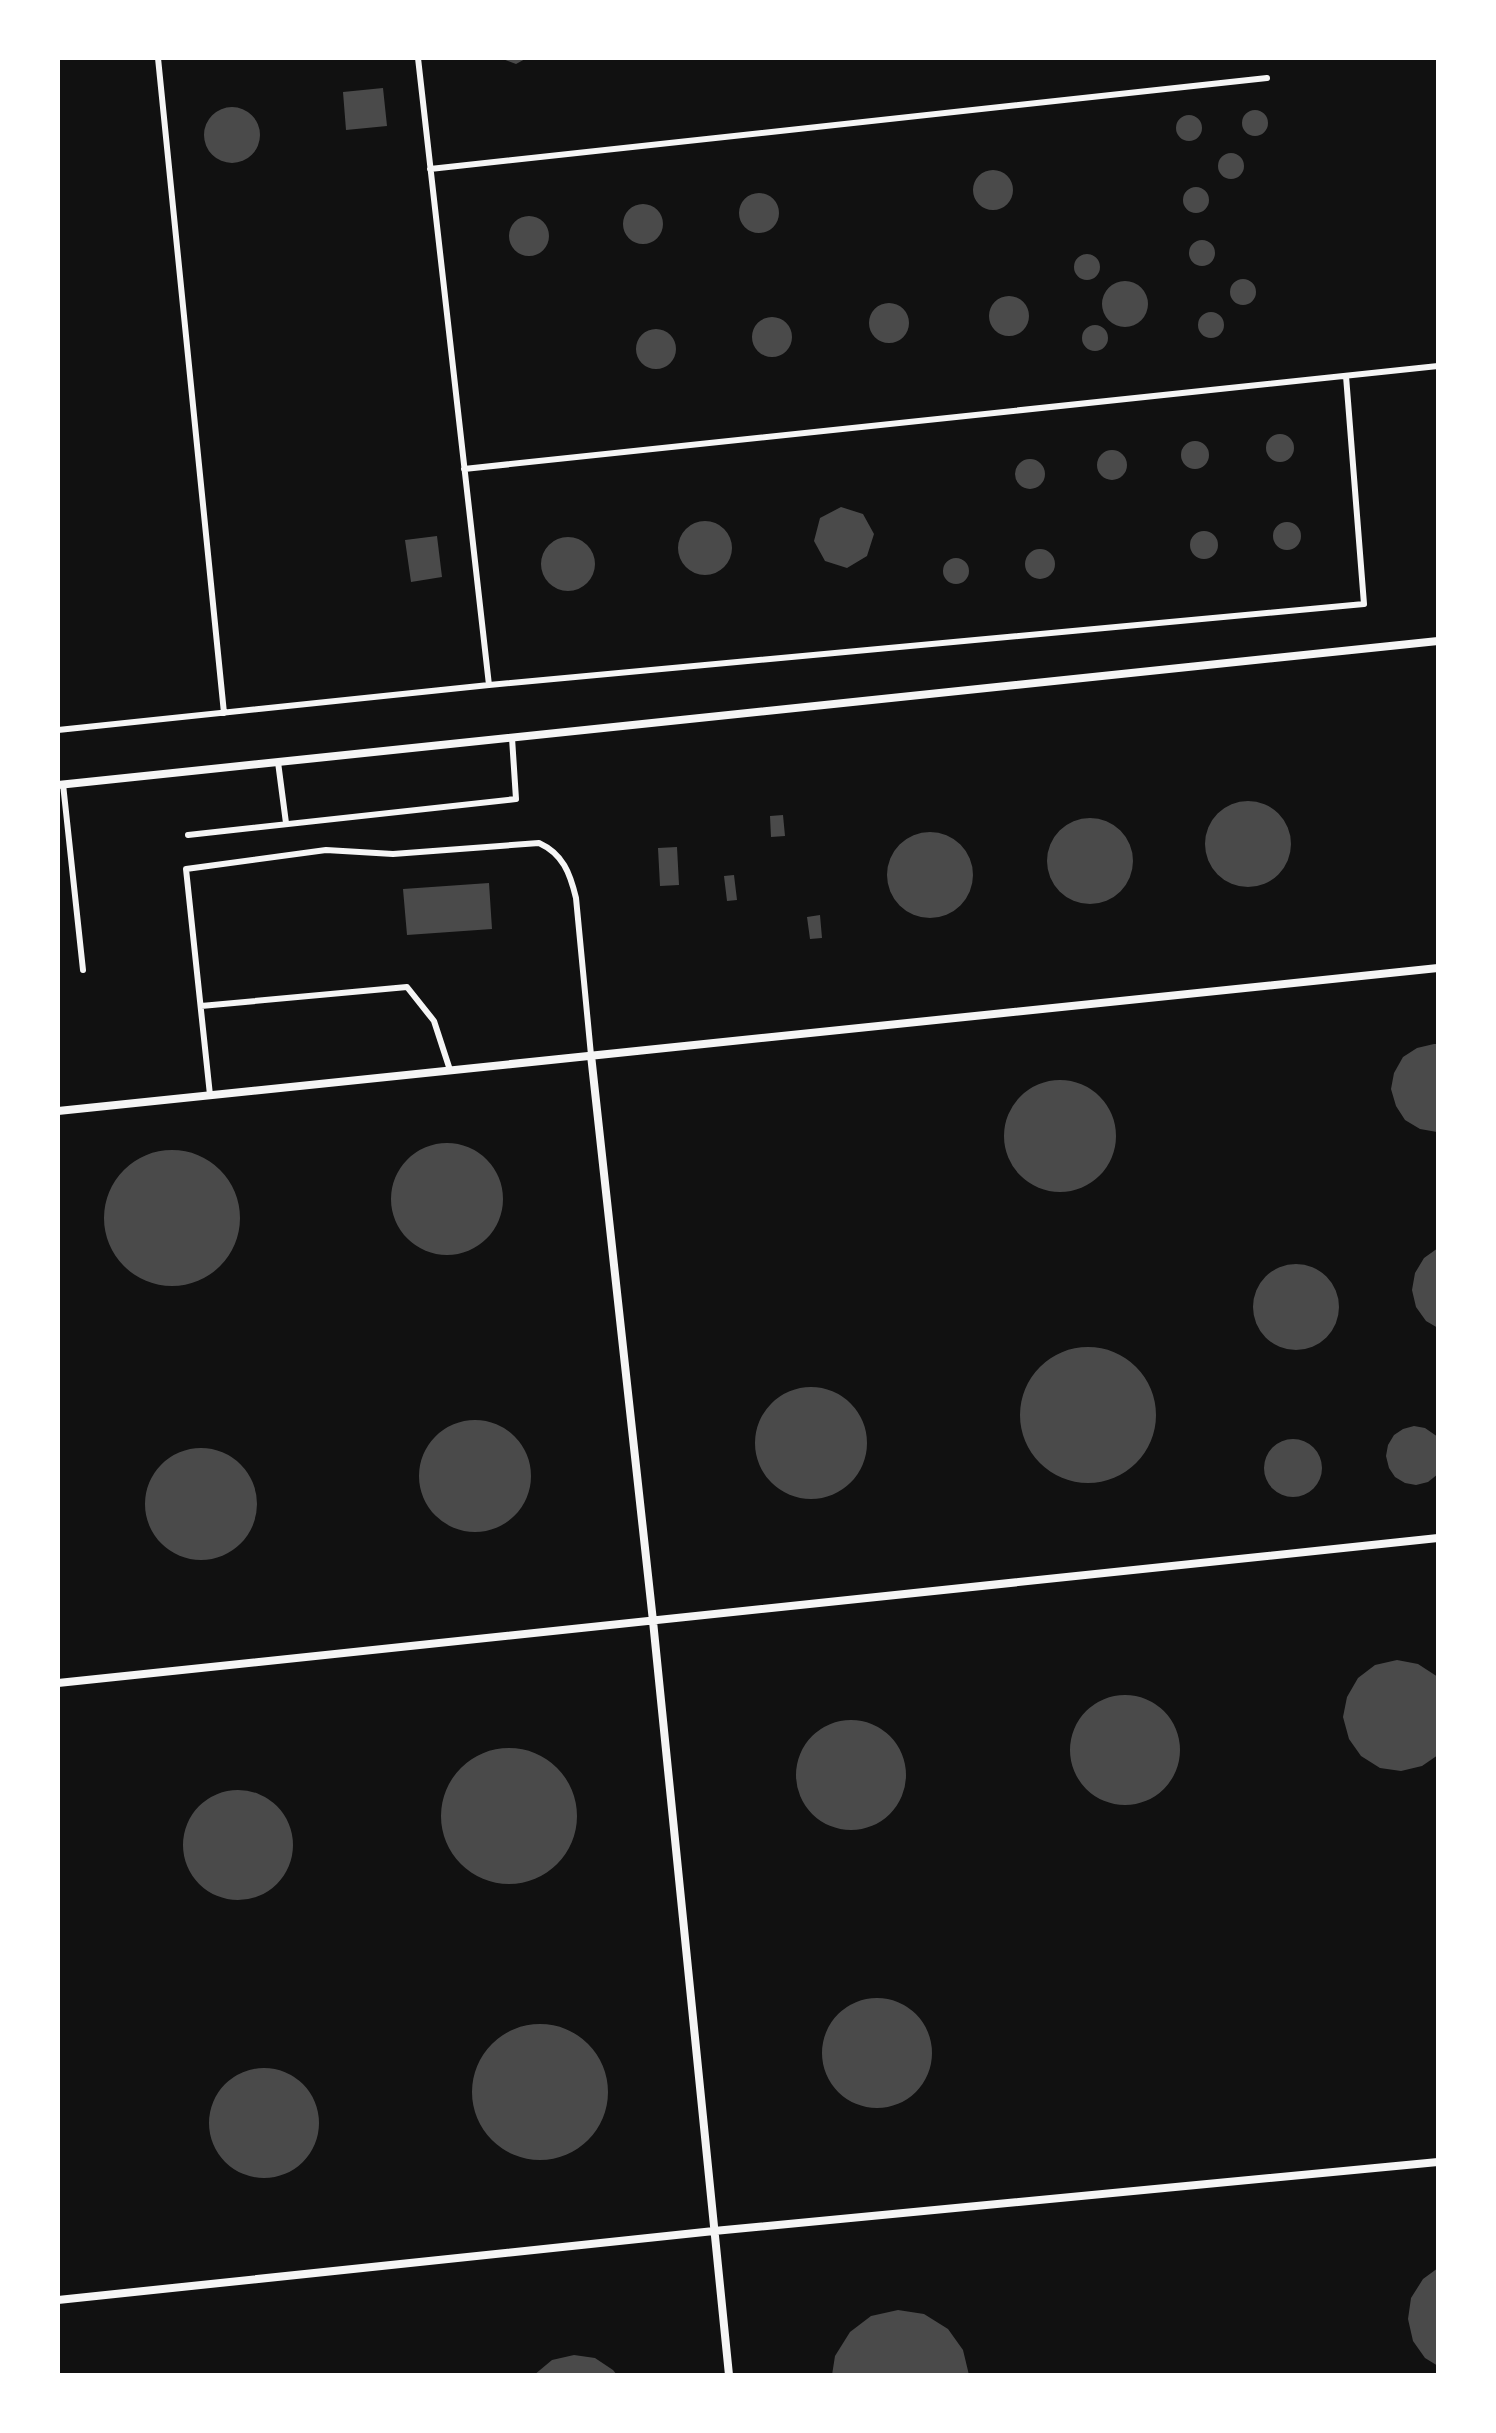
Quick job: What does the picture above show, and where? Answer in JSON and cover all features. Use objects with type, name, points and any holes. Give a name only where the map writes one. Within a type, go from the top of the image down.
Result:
[{"type":"street","points":[[61,785],[1438,641]]},
{"type":"street","points":[[58,1111],[1438,968]]},
{"type":"street","points":[[591,1055],[653,1621],[729,2375]]},
{"type":"street","points":[[58,1683],[1438,1538]]},
{"type":"street","points":[[58,2300],[714,2231],[1438,2162]]},
{"type":"lane","points":[[158,58],[224,713]]},
{"type":"lane","points":[[418,58],[489,685]]},
{"type":"lane","points":[[430,169],[1267,78]]},
{"type":"lane","points":[[464,469],[1438,366]]},
{"type":"lane","points":[[58,730],[489,685],[1364,604],[1346,376]]},
{"type":"lane","points":[[188,835],[516,799],[512,738]]},
{"type":"lane","points":[[278,762],[286,823]]},
{"type":"lane","points":[[61,785],[83,970]]},
{"type":"lane","points":[[210,1095],[186,869],[326,850],[393,854],[539,843],[553,850],[572,878],[576,898],[591,1055]]},
{"type":"lane","points":[[201,1006],[407,987],[434,1021],[450,1070]]},
{"type":"building","points":[[500,58],[527,58],[516,64]]},
{"type":"building","points":[[383,88],[387,126],[346,130],[343,92]]},
{"type":"building","points":[[232,107],[252,115],[260,135],[252,155],[232,163],[212,155],[204,135],[212,115]]},
{"type":"building","points":[[1255,110],[1264,114],[1268,123],[1264,132],[1255,136],[1246,132],[1242,123],[1246,114]]},
{"type":"building","points":[[1189,115],[1198,119],[1202,128],[1198,137],[1189,141],[1180,137],[1176,128],[1180,119]]},
{"type":"building","points":[[1231,153],[1240,157],[1244,166],[1240,175],[1231,179],[1222,175],[1218,166],[1222,157]]},
{"type":"building","points":[[993,170],[1007,176],[1013,190],[1007,204],[993,210],[979,204],[973,190],[979,176]]},
{"type":"building","points":[[1196,187],[1205,191],[1209,200],[1205,209],[1196,213],[1187,209],[1183,200],[1187,191]]},
{"type":"building","points":[[759,193],[773,199],[779,213],[773,227],[759,233],[745,227],[739,213],[745,199]]},
{"type":"building","points":[[643,204],[657,210],[663,224],[657,238],[643,244],[629,238],[623,224],[629,210]]},
{"type":"building","points":[[529,216],[543,222],[549,236],[543,250],[529,256],[515,250],[509,236],[515,222]]},
{"type":"building","points":[[1202,240],[1211,244],[1215,253],[1211,262],[1202,266],[1193,262],[1189,253],[1193,244]]},
{"type":"building","points":[[1087,254],[1096,258],[1100,267],[1096,276],[1087,280],[1078,276],[1074,267],[1078,258]]},
{"type":"building","points":[[1243,279],[1252,283],[1256,292],[1252,301],[1243,305],[1234,301],[1230,292],[1234,283]]},
{"type":"building","points":[[1125,281],[1141,288],[1148,304],[1141,320],[1125,327],[1109,320],[1102,304],[1109,288]]},
{"type":"building","points":[[1009,296],[1023,302],[1029,316],[1023,330],[1009,336],[995,330],[989,316],[995,302]]},
{"type":"building","points":[[889,303],[903,309],[909,323],[903,337],[889,343],[875,337],[869,323],[875,309]]},
{"type":"building","points":[[1211,312],[1220,316],[1224,325],[1220,334],[1211,338],[1202,334],[1198,325],[1202,316]]},
{"type":"building","points":[[772,317],[786,323],[792,337],[786,351],[772,357],[758,351],[752,337],[758,323]]},
{"type":"building","points":[[1095,325],[1104,329],[1108,338],[1104,347],[1095,351],[1086,347],[1082,338],[1086,329]]},
{"type":"building","points":[[656,329],[670,335],[676,349],[670,363],[656,369],[642,363],[636,349],[642,335]]},
{"type":"building","points":[[1280,434],[1290,438],[1294,448],[1290,458],[1280,462],[1270,458],[1266,448],[1270,438]]},
{"type":"building","points":[[1195,441],[1205,445],[1209,455],[1205,465],[1195,469],[1185,465],[1181,455],[1185,445]]},
{"type":"building","points":[[1112,450],[1118,451],[1126,459],[1126,471],[1118,479],[1112,480],[1106,479],[1098,471],[1097,465],[1098,459],[1106,451]]},
{"type":"building","points":[[1030,459],[1036,460],[1044,468],[1044,480],[1036,488],[1030,489],[1024,488],[1016,480],[1015,474],[1016,468],[1024,460]]},
{"type":"building","points":[[841,507],[863,514],[874,534],[867,556],[847,568],[825,561],[814,541],[820,518]]},
{"type":"building","points":[[705,521],[724,529],[732,548],[724,567],[705,575],[686,567],[678,548],[686,529]]},
{"type":"building","points":[[1287,522],[1297,526],[1301,536],[1297,546],[1287,550],[1277,546],[1273,536],[1277,526]]},
{"type":"building","points":[[1204,531],[1214,535],[1218,545],[1214,555],[1204,559],[1194,555],[1190,545],[1194,535]]},
{"type":"building","points":[[437,536],[442,577],[411,582],[405,540]]},
{"type":"building","points":[[568,537],[587,545],[595,564],[587,583],[568,591],[549,583],[541,564],[549,545]]},
{"type":"building","points":[[1040,549],[1046,550],[1054,558],[1054,570],[1046,578],[1040,579],[1034,578],[1026,570],[1025,564],[1026,558],[1034,550]]},
{"type":"building","points":[[956,558],[965,562],[969,571],[965,580],[956,584],[947,580],[943,571],[947,562]]},
{"type":"building","points":[[1240,801],[1256,801],[1279,813],[1288,827],[1291,844],[1288,861],[1279,875],[1256,887],[1240,887],[1224,880],[1212,868],[1205,852],[1205,836],[1212,820],[1224,808]]},
{"type":"building","points":[[783,815],[785,836],[771,837],[770,816]]},
{"type":"building","points":[[1082,818],[1098,818],[1121,830],[1130,844],[1133,861],[1130,878],[1121,892],[1098,904],[1082,904],[1066,897],[1054,885],[1047,869],[1047,853],[1054,837],[1066,825]]},
{"type":"building","points":[[922,832],[938,832],[961,844],[970,858],[973,875],[970,892],[961,906],[938,918],[922,918],[906,911],[894,899],[887,883],[887,867],[894,851],[906,839]]},
{"type":"building","points":[[677,847],[679,885],[660,886],[658,848]]},
{"type":"building","points":[[734,875],[737,900],[727,901],[724,876]]},
{"type":"building","points":[[489,883],[492,929],[407,935],[403,889]]},
{"type":"building","points":[[820,915],[822,938],[810,939],[807,917]]},
{"type":"building","points":[[1438,1044],[1437,1132],[1420,1129],[1405,1120],[1396,1106],[1391,1089],[1394,1073],[1403,1057],[1417,1048]]},
{"type":"building","points":[[1060,1080],[1081,1084],[1100,1096],[1112,1115],[1116,1136],[1112,1157],[1100,1176],[1081,1188],[1060,1192],[1039,1188],[1020,1176],[1008,1157],[1004,1136],[1008,1115],[1020,1096],[1039,1084]]},
{"type":"building","points":[[447,1143],[468,1147],[487,1159],[499,1178],[503,1199],[499,1220],[487,1239],[468,1251],[447,1255],[426,1251],[407,1239],[395,1220],[391,1199],[395,1178],[407,1159],[426,1147]]},
{"type":"building","points":[[172,1150],[198,1155],[220,1170],[235,1192],[240,1218],[235,1244],[220,1266],[198,1281],[172,1286],[146,1281],[124,1266],[109,1244],[104,1218],[109,1192],[124,1170],[146,1155]]},
{"type":"building","points":[[1438,1248],[1438,1328],[1426,1321],[1416,1307],[1412,1290],[1415,1273],[1424,1258]]},
{"type":"building","points":[[1288,1264],[1304,1264],[1327,1276],[1336,1290],[1339,1307],[1336,1324],[1327,1338],[1304,1350],[1288,1350],[1272,1343],[1260,1331],[1253,1315],[1253,1299],[1260,1283],[1272,1271]]},
{"type":"building","points":[[1088,1347],[1114,1352],[1136,1367],[1151,1389],[1156,1415],[1151,1441],[1136,1463],[1114,1478],[1088,1483],[1062,1478],[1040,1463],[1025,1441],[1020,1415],[1025,1389],[1040,1367],[1062,1352]]},
{"type":"building","points":[[811,1387],[832,1391],[851,1403],[863,1422],[867,1443],[863,1464],[851,1483],[832,1495],[811,1499],[790,1495],[771,1483],[759,1464],[755,1443],[759,1422],[771,1403],[790,1391]]},
{"type":"building","points":[[475,1420],[496,1424],[515,1436],[527,1455],[531,1476],[527,1497],[515,1516],[496,1528],[475,1532],[454,1528],[435,1516],[423,1497],[419,1476],[423,1455],[435,1436],[454,1424]]},
{"type":"building","points":[[1414,1426],[1425,1428],[1438,1437],[1438,1474],[1428,1482],[1416,1485],[1395,1477],[1386,1456],[1394,1435]]},
{"type":"building","points":[[1293,1439],[1314,1447],[1322,1468],[1314,1489],[1293,1497],[1272,1489],[1264,1468],[1272,1447]]},
{"type":"building","points":[[201,1448],[222,1452],[241,1464],[253,1483],[257,1504],[253,1525],[241,1544],[222,1556],[201,1560],[180,1556],[161,1544],[149,1525],[145,1504],[149,1483],[161,1464],[180,1452]]},
{"type":"building","points":[[1397,1660],[1418,1664],[1438,1677],[1438,1755],[1422,1766],[1401,1771],[1380,1768],[1361,1756],[1349,1739],[1343,1717],[1347,1697],[1358,1678],[1375,1665]]},
{"type":"building","points":[[1125,1695],[1146,1700],[1164,1711],[1175,1729],[1180,1750],[1175,1771],[1164,1789],[1146,1800],[1125,1805],[1104,1800],[1086,1789],[1075,1771],[1070,1750],[1075,1729],[1086,1711],[1104,1700]]},
{"type":"building","points":[[851,1720],[872,1725],[890,1736],[901,1754],[906,1775],[901,1796],[890,1814],[872,1825],[851,1830],[830,1825],[812,1814],[801,1796],[796,1775],[801,1754],[812,1736],[830,1725]]},
{"type":"building","points":[[509,1748],[535,1753],[557,1768],[572,1790],[577,1816],[572,1842],[557,1864],[535,1879],[509,1884],[483,1879],[461,1864],[446,1842],[441,1816],[446,1790],[461,1768],[483,1753]]},
{"type":"building","points":[[238,1790],[259,1795],[277,1806],[288,1824],[293,1845],[288,1866],[277,1884],[259,1895],[238,1900],[217,1895],[199,1884],[188,1866],[183,1845],[188,1824],[199,1806],[217,1795]]},
{"type":"building","points":[[877,1998],[898,2003],[916,2014],[927,2032],[932,2053],[927,2074],[916,2092],[898,2103],[877,2108],[856,2103],[838,2092],[827,2074],[822,2053],[827,2032],[838,2014],[856,2003]]},
{"type":"building","points":[[540,2024],[566,2029],[588,2044],[603,2066],[608,2092],[603,2118],[588,2140],[566,2155],[540,2160],[514,2155],[492,2140],[477,2118],[472,2092],[477,2066],[492,2044],[514,2029]]},
{"type":"building","points":[[264,2068],[285,2073],[303,2084],[314,2102],[319,2123],[314,2144],[303,2162],[285,2173],[264,2178],[243,2173],[225,2162],[214,2144],[209,2123],[214,2102],[225,2084],[243,2073]]},
{"type":"building","points":[[1438,2268],[1438,2366],[1425,2358],[1413,2341],[1408,2319],[1411,2298],[1423,2279]]},
{"type":"building","points":[[898,2310],[924,2314],[948,2329],[963,2350],[969,2375],[832,2375],[835,2356],[850,2332],[871,2316]]},
{"type":"building","points":[[574,2355],[595,2358],[617,2375],[534,2375],[552,2360]]}]
